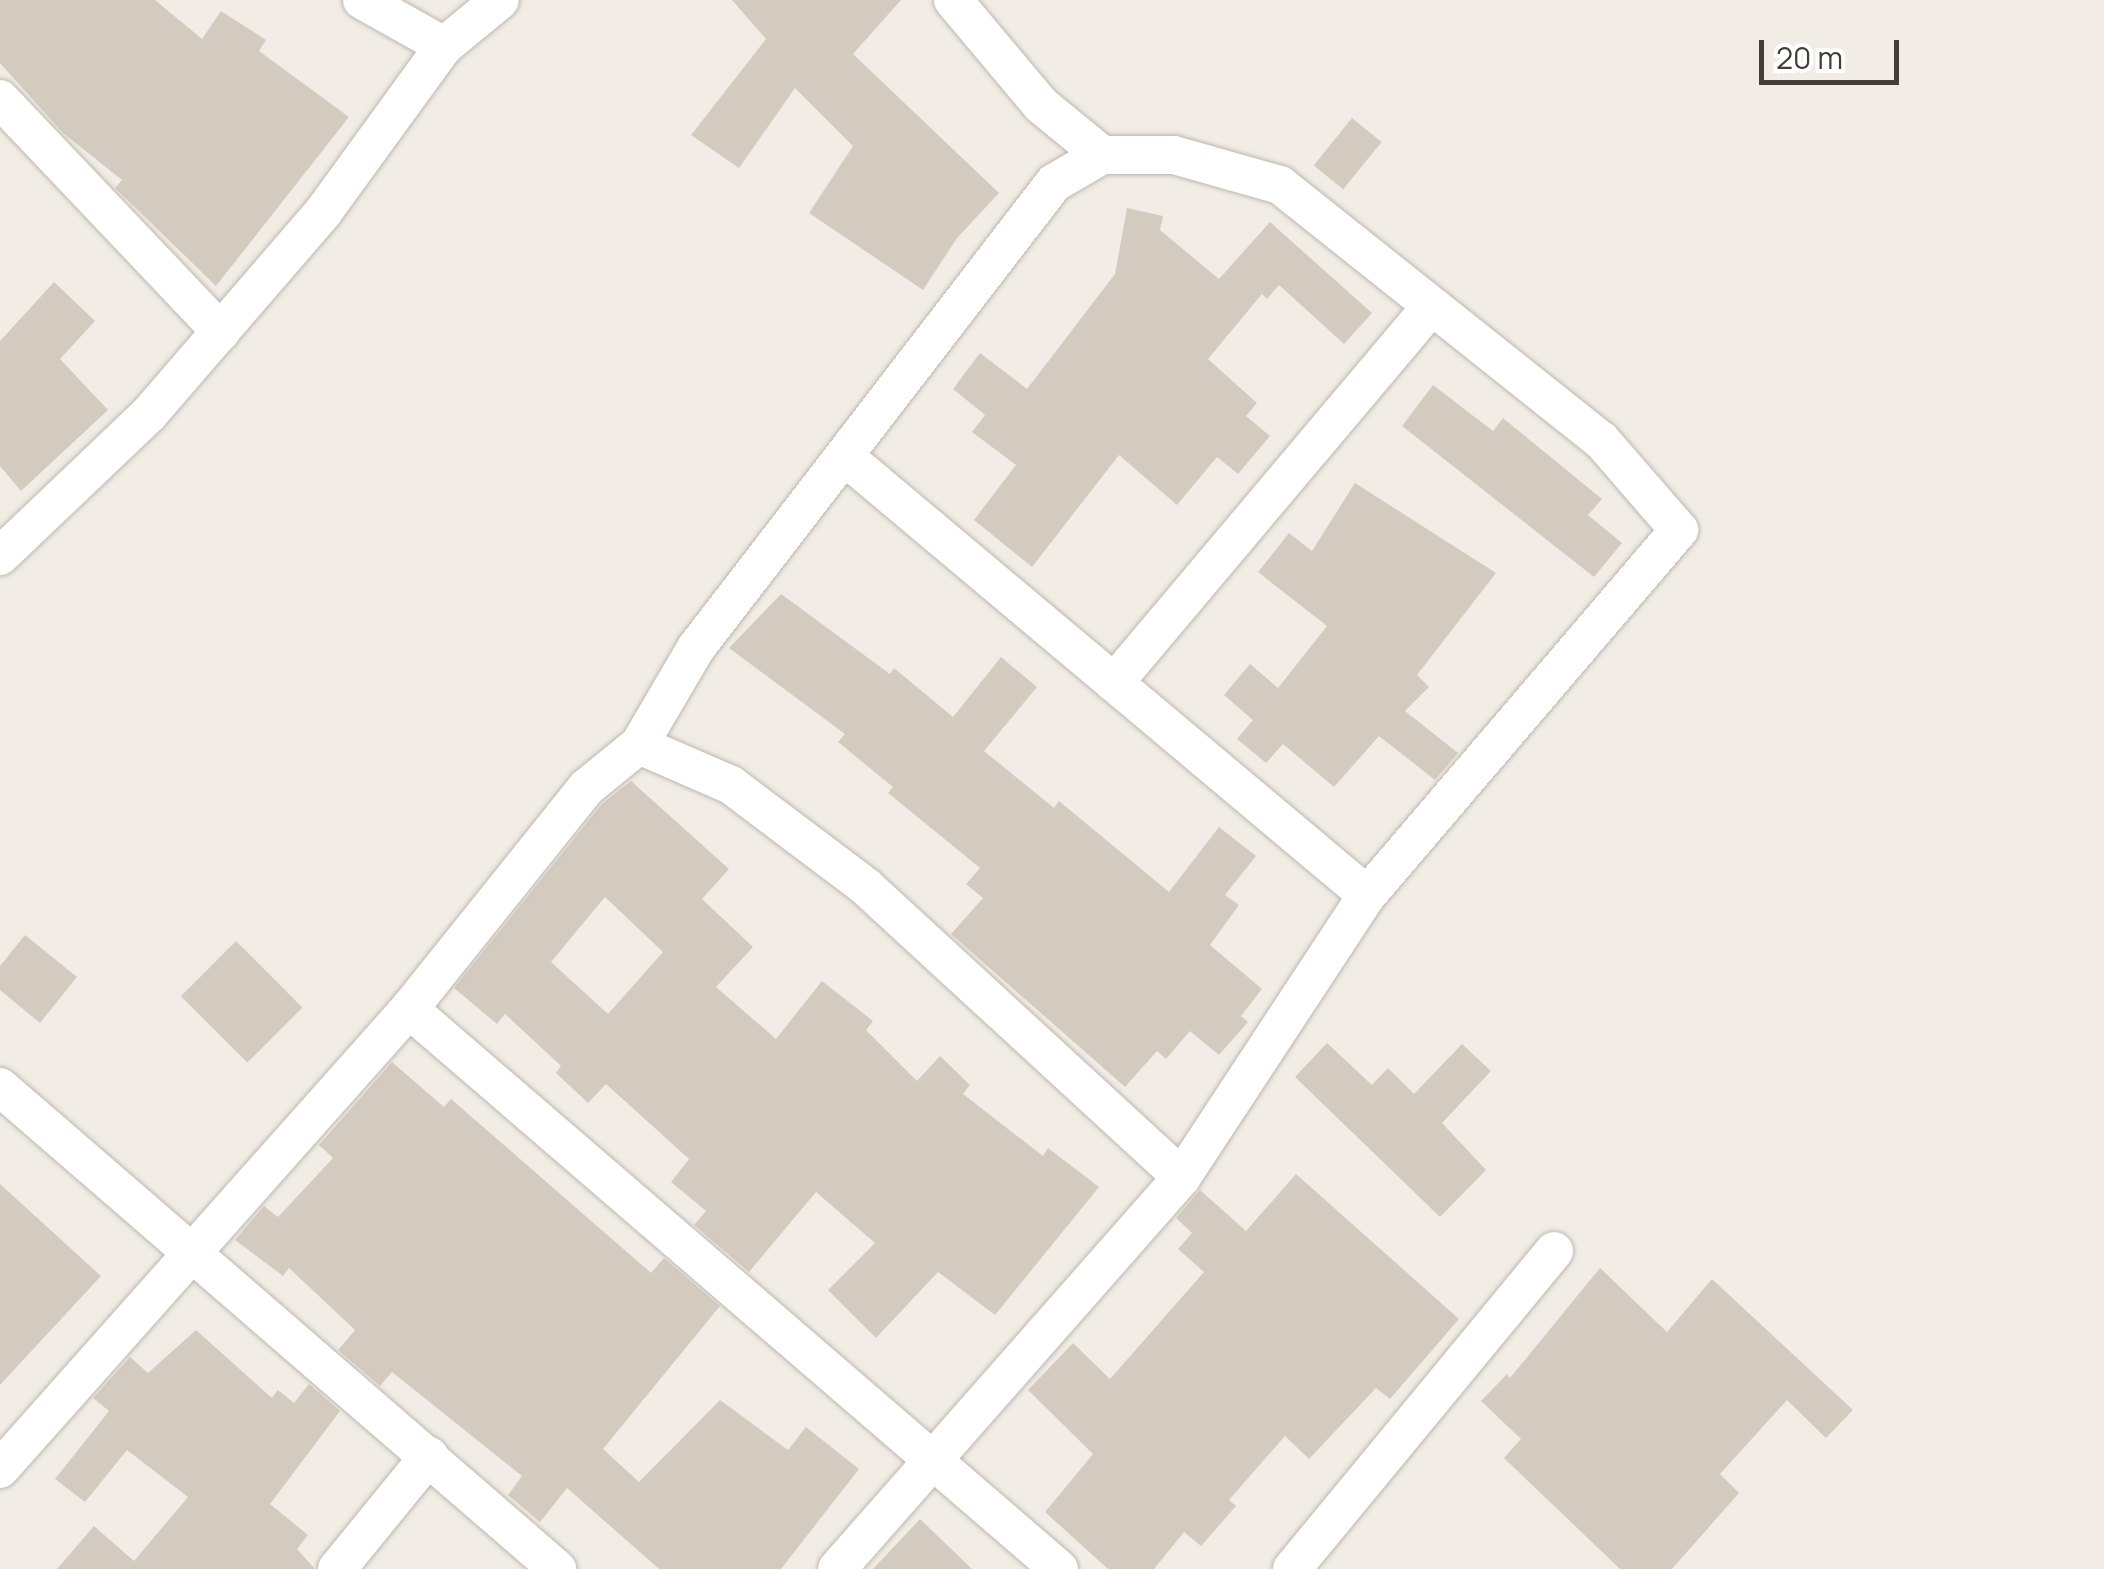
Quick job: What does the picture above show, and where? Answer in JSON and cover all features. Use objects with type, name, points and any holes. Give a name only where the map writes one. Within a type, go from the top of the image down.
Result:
[{"type":"street","points":[[362,0],[444,46]]},
{"type":"street","points":[[0,556],[136,428],[324,210],[444,46],[500,0]]},
{"type":"street","points":[[953,0],[1041,105],[1102,155]]},
{"type":"street","points":[[0,100],[220,332]]},
{"type":"street","points":[[0,1469],[191,1248],[408,1009],[586,788],[639,746],[696,648],[1054,182],[1102,155],[1174,155],[1280,184],[1601,440],[1679,530],[1367,896],[1182,1177],[837,1569]]},
{"type":"street","points":[[1114,682],[1432,306]]},
{"type":"street","points":[[844,456],[1367,896]]},
{"type":"street","points":[[639,746],[732,785],[866,886],[1182,1177]]},
{"type":"street","points":[[408,1009],[1060,1569]]},
{"type":"street","points":[[0,1087],[191,1248],[557,1569]]},
{"type":"street","points":[[1292,1569],[1554,1251]]},
{"type":"street","points":[[337,1569],[429,1456]]},
{"type":"building","points":[[0,0],[155,0],[202,39],[221,11],[266,40],[259,51],[349,117],[216,286],[115,188],[122,180],[63,133],[0,63]]},
{"type":"building","points":[[732,0],[901,0],[853,54],[999,193],[957,238],[923,290],[809,213],[853,146],[795,88],[739,168],[691,135],[766,39]]},
{"type":"building","points":[[1352,118],[1382,142],[1343,189],[1314,165]]},
{"type":"building","points":[[1127,208],[1163,216],[1160,230],[1219,279],[1270,222],[1372,313],[1344,344],[1279,285],[1267,299],[1262,294],[1208,359],[1257,403],[1246,416],[1270,436],[1238,474],[1217,457],[1177,505],[1119,455],[1032,567],[974,520],[1016,465],[972,432],[985,415],[953,389],[980,353],[1027,389],[1115,274]]},
{"type":"building","points":[[54,282],[95,321],[60,359],[108,410],[21,491],[0,466],[0,341]]},
{"type":"building","points":[[1433,385],[1493,431],[1503,418],[1602,499],[1588,515],[1622,543],[1594,577],[1402,426]]},
{"type":"building","points":[[1355,483],[1496,573],[1417,675],[1429,687],[1405,711],[1458,753],[1435,780],[1379,736],[1334,787],[1283,744],[1266,763],[1237,739],[1253,720],[1224,695],[1250,664],[1278,688],[1327,626],[1258,572],[1289,533],[1312,551]]},
{"type":"building","points":[[781,594],[890,674],[894,668],[953,717],[1001,657],[1037,687],[984,751],[1054,808],[1059,801],[1169,892],[1219,827],[1256,856],[1225,895],[1239,905],[1210,945],[1262,989],[1241,1016],[1248,1022],[1219,1055],[1190,1031],[1166,1059],[1157,1051],[1125,1087],[951,934],[983,898],[966,884],[980,868],[888,793],[893,787],[838,742],[845,734],[729,648]]},
{"type":"building","points":[[631,781],[729,869],[702,899],[753,947],[716,987],[776,1039],[822,981],[873,1021],[866,1030],[917,1081],[940,1056],[970,1085],[963,1094],[1043,1156],[1048,1148],[1099,1187],[995,1315],[938,1272],[876,1338],[828,1290],[875,1243],[816,1192],[749,1272],[694,1225],[706,1211],[671,1182],[689,1159],[606,1084],[588,1103],[556,1073],[561,1066],[505,1014],[497,1024],[454,988],[602,804]],"holes":[[[605,897],[663,952],[608,1014],[551,962]]]},
{"type":"building","points":[[25,935],[77,977],[40,1023],[0,990],[0,966]]},
{"type":"building","points":[[236,941],[302,1007],[247,1063],[181,996]]},
{"type":"building","points":[[1327,1043],[1372,1085],[1388,1068],[1414,1094],[1462,1044],[1491,1071],[1442,1123],[1486,1170],[1440,1217],[1295,1077]]},
{"type":"building","points":[[392,1062],[444,1107],[451,1099],[651,1273],[664,1258],[720,1306],[603,1449],[639,1482],[720,1400],[788,1450],[806,1427],[859,1469],[781,1569],[659,1569],[567,1488],[540,1522],[508,1495],[522,1476],[392,1372],[380,1386],[338,1350],[355,1330],[289,1268],[283,1276],[235,1240],[264,1206],[278,1217],[333,1158],[319,1145]]},
{"type":"building","points":[[1296,1174],[1459,1319],[1390,1399],[1376,1388],[1309,1459],[1285,1436],[1229,1500],[1236,1506],[1201,1546],[1184,1532],[1154,1569],[1108,1569],[1045,1512],[1093,1454],[1028,1390],[1073,1343],[1110,1379],[1204,1272],[1178,1249],[1192,1233],[1176,1218],[1200,1190],[1246,1231]]},
{"type":"building","points":[[0,1184],[101,1276],[0,1385]]},
{"type":"building","points":[[1600,1268],[1667,1332],[1712,1279],[1853,1410],[1826,1438],[1787,1400],[1720,1474],[1739,1493],[1672,1569],[1620,1569],[1504,1458],[1521,1439],[1481,1401],[1507,1374],[1510,1378]]},
{"type":"building","points":[[196,1330],[272,1398],[278,1390],[294,1403],[309,1384],[340,1411],[270,1504],[308,1535],[297,1549],[315,1569],[57,1569],[94,1526],[134,1561],[188,1497],[127,1450],[85,1502],[55,1479],[109,1411],[93,1398],[130,1357],[148,1373]]},
{"type":"building","points":[[920,1519],[972,1569],[873,1569]]}]
